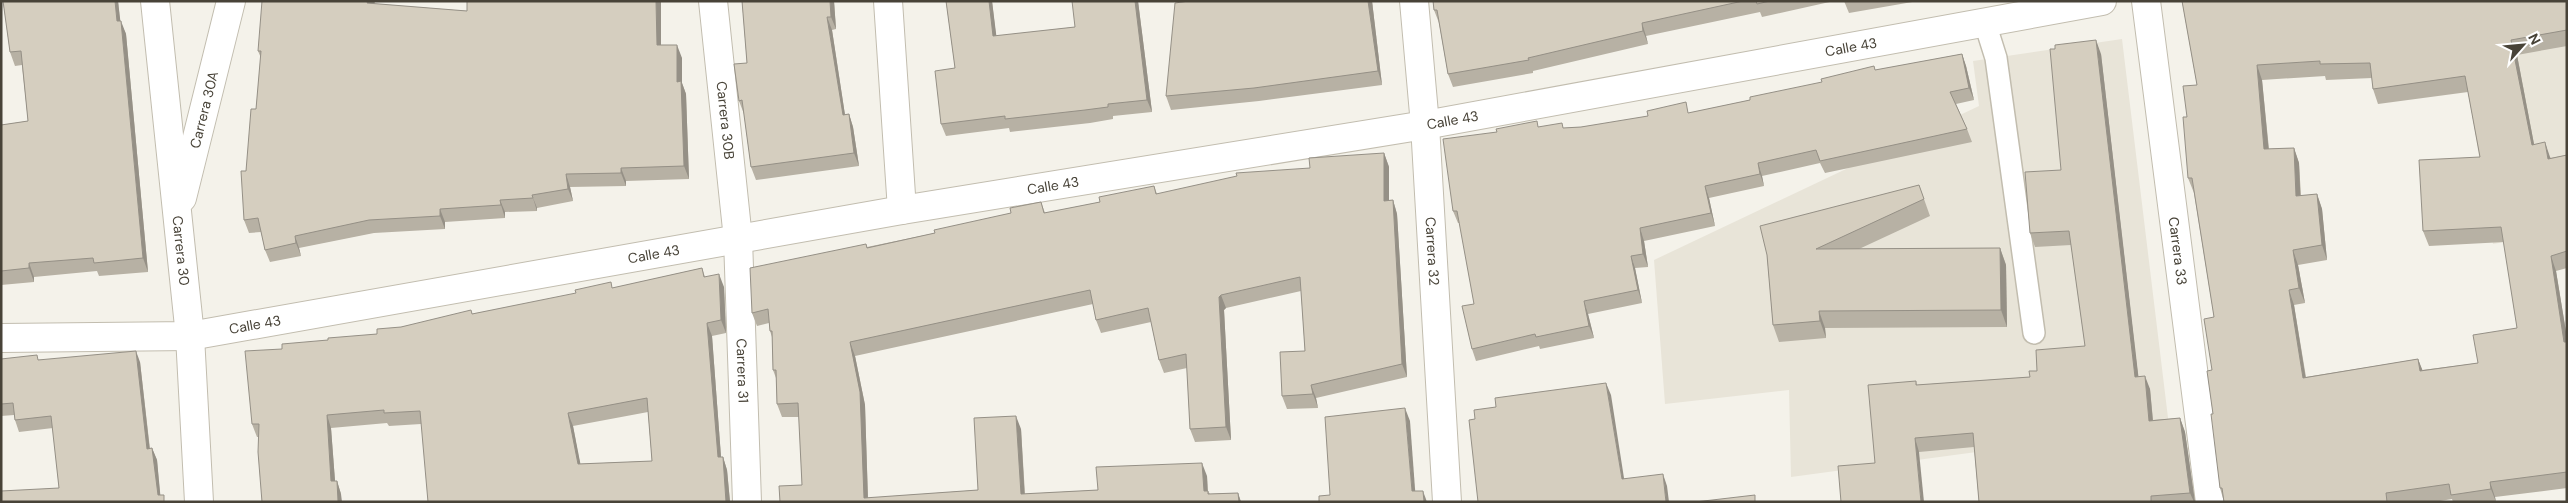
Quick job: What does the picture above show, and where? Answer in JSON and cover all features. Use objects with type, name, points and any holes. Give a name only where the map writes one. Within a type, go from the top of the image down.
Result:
[{"type":"street","name":"Carrera 30","points":[[155,1],[190,336],[199,502]]},
{"type":"street","name":"Carrera 30A","points":[[178,216],[231,1]]},
{"type":"street","name":"Carrera 30B","points":[[714,1],[738,239]]},
{"type":"street","points":[[888,1],[902,210]]},
{"type":"street","name":"Carrera 32","points":[[1414,1],[1425,125],[1446,502]]},
{"type":"street","name":"Calle 43","points":[[1,338],[190,336],[902,210],[1425,125],[2102,1]]},
{"type":"street","name":"Carrera 33","points":[[2146,1],[2210,502]]},
{"type":"street","name":"Carrera 31","points":[[738,239],[747,502]]},
{"type":"lane","points":[[1985,23],[1996,58],[2034,333]]},
{"type":"shaded area","points":[[2454,1],[2567,1],[2567,231],[2493,244]]},
{"type":"shaded area","points":[[2122,39],[2169,426],[1791,477],[1789,390],[1665,404],[1654,260],[1979,106],[1973,61]]},
{"type":"building","points":[[3,1],[115,1],[117,21],[121,21],[143,258],[94,263],[93,258],[29,263],[29,268],[1,271],[1,125],[28,121],[21,51],[10,52]]},
{"type":"building","points":[[262,1],[368,1],[367,3],[467,11],[467,1],[656,1],[657,45],[677,45],[677,82],[681,81],[684,166],[621,168],[621,173],[566,174],[568,189],[532,195],[533,198],[500,200],[501,205],[440,209],[440,216],[369,220],[295,236],[296,243],[265,250],[258,218],[244,220],[241,171],[246,171],[251,109],[256,109],[261,51],[258,51]]},
{"type":"building","points":[[742,1],[830,1],[831,17],[827,17],[843,115],[849,114],[854,153],[751,167],[742,100],[739,101],[734,64],[747,63]]},
{"type":"building","points":[[946,1],[989,1],[993,36],[1075,27],[1072,1],[1135,1],[1147,100],[1108,104],[1108,107],[1085,110],[1005,119],[1005,116],[941,124],[935,71],[955,68]]},
{"type":"building","points":[[1189,1],[1368,1],[1378,71],[1254,88],[1166,96],[1175,3]]},
{"type":"building","points":[[1433,1],[1743,1],[1642,23],[1643,31],[1528,58],[1529,60],[1448,74],[1437,10],[1434,10]]},
{"type":"building","points":[[1756,1],[1770,1],[1757,4]]},
{"type":"building","points":[[2182,1],[2567,1],[2567,30],[2511,40],[2532,145],[2545,142],[2548,159],[2567,155],[2567,251],[2551,256],[2564,342],[2567,342],[2567,472],[2490,482],[2491,489],[2451,495],[2449,484],[2386,493],[2387,502],[2224,502],[2222,488],[2220,488],[2211,414],[2213,414],[2207,371],[2212,370],[2204,319],[2214,317],[2192,178],[2188,178],[2183,117],[2187,117],[2183,86],[2197,85]],"holes":[[[2320,61],[2320,64],[2370,63],[2373,89],[2465,76],[2480,157],[2419,160],[2423,231],[2501,227],[2517,328],[2473,335],[2478,363],[2420,371],[2418,359],[2303,378],[2289,290],[2299,288],[2293,250],[2322,245],[2317,194],[2296,196],[2294,148],[2264,149],[2257,65]]]},
{"type":"building","points":[[2096,40],[2135,377],[2145,376],[2149,421],[2180,418],[2190,493],[2151,496],[2151,502],[1979,502],[1973,433],[1915,438],[1921,502],[1841,502],[1838,466],[1875,463],[1868,385],[1916,381],[1916,385],[2030,377],[2029,371],[2037,371],[2036,350],[2085,346],[2069,231],[2030,233],[2025,172],[2061,170],[2050,49],[2055,49],[2055,45]]},
{"type":"building","points":[[1962,54],[1969,88],[1950,92],[1967,129],[1820,161],[1816,150],[1758,163],[1760,174],[1705,186],[1711,213],[1640,228],[1643,254],[1631,256],[1638,290],[1584,301],[1589,326],[1536,337],[1535,334],[1472,349],[1462,306],[1474,304],[1457,211],[1453,211],[1443,139],[1497,132],[1496,129],[1537,121],[1538,127],[1562,123],[1563,128],[1581,127],[1648,116],[1647,111],[1686,102],[1688,113],[1750,100],[1750,97],[1822,82],[1821,79],[1874,66],[1875,70]]},
{"type":"building","points":[[1384,153],[1384,201],[1393,200],[1402,364],[1311,385],[1313,394],[1282,396],[1280,352],[1305,351],[1300,277],[1221,295],[1219,297],[1226,427],[1190,429],[1186,354],[1159,360],[1148,308],[1096,320],[1090,290],[850,342],[860,392],[864,498],[978,490],[974,418],[1016,416],[1021,494],[1098,490],[1096,467],[1202,463],[1204,491],[1208,491],[1208,494],[1238,493],[1239,502],[780,502],[779,486],[802,485],[798,403],[777,404],[776,370],[773,370],[772,331],[770,331],[768,309],[752,313],[750,268],[866,244],[867,248],[935,233],[934,230],[1011,213],[1010,208],[1041,202],[1044,213],[1100,202],[1099,197],[1154,186],[1156,194],[1237,176],[1236,173],[1310,168],[1309,158]]},
{"type":"building","points":[[1919,185],[1924,199],[1816,249],[2000,248],[2001,310],[1819,311],[1820,321],[1773,325],[1767,255],[1760,226]]},
{"type":"building","points":[[702,268],[704,277],[719,274],[721,320],[707,323],[718,457],[723,457],[726,502],[428,502],[420,411],[384,413],[384,410],[327,415],[331,481],[337,481],[338,502],[262,502],[258,452],[259,424],[252,424],[245,351],[282,349],[282,344],[377,334],[377,329],[401,327],[471,310],[472,314],[576,293],[575,290],[611,282],[612,288]],"holes":[[[647,398],[652,461],[578,464],[568,413]]]},
{"type":"building","points":[[136,351],[147,449],[152,448],[158,495],[164,495],[164,502],[1,502],[1,491],[59,488],[51,416],[15,420],[13,403],[1,404],[1,359],[37,355],[38,360]]},
{"type":"building","points":[[1606,383],[1622,479],[1663,474],[1666,502],[1478,502],[1469,420],[1475,419],[1474,410],[1496,407],[1495,398]]},
{"type":"building","points":[[1405,408],[1412,491],[1423,491],[1424,502],[1319,502],[1319,496],[1330,495],[1325,417]]},
{"type":"building","points":[[1755,495],[1755,502],[1695,502]]}]
